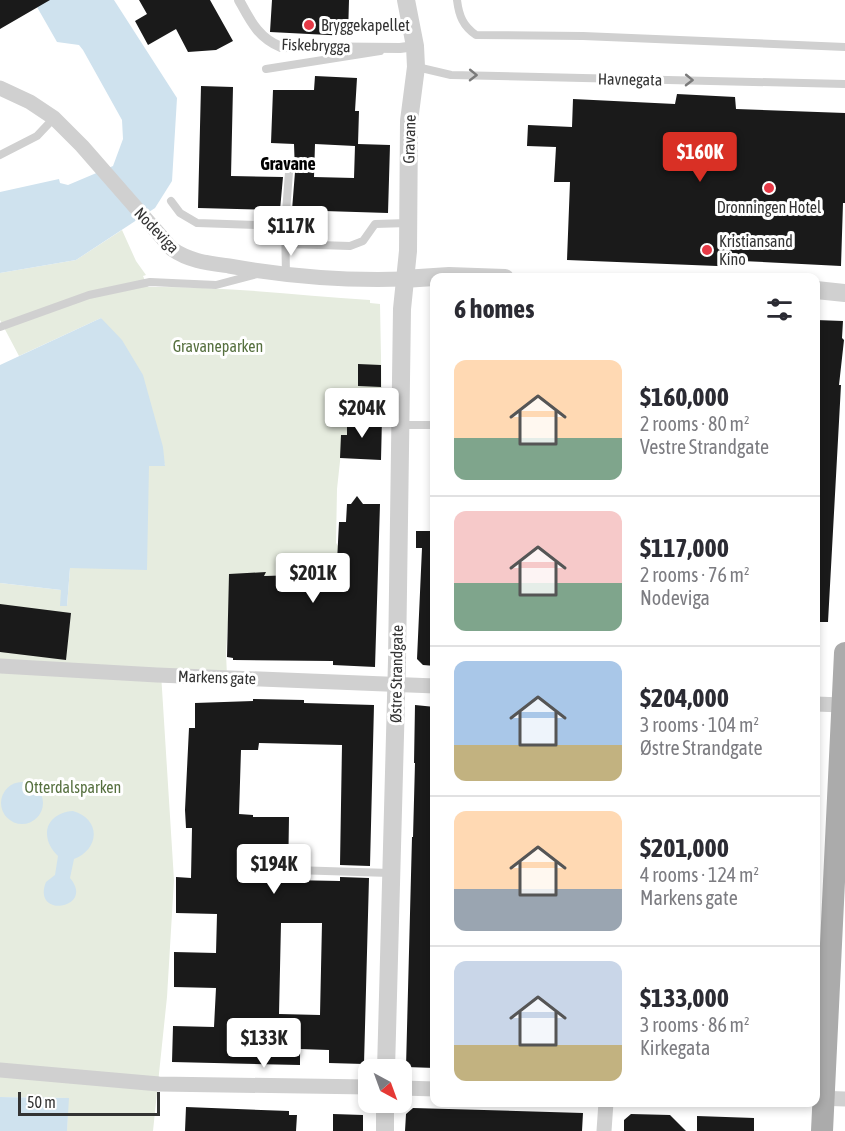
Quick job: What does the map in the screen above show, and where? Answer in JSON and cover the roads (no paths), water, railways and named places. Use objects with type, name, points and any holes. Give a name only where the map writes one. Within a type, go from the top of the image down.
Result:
[{"type":"main road","points":[[822,1131],[828,1098],[845,653]]},
{"type":"street","name":"Fiskebrygga","points":[[239,0],[258,33],[280,47],[400,48],[416,46]]},
{"type":"street","name":"Gravane","points":[[404,279],[408,251],[409,121],[416,67],[416,46],[406,0]]},
{"type":"street","name":"Nodeviga","points":[[0,88],[30,102],[54,118],[82,146],[172,249],[191,259],[286,274],[379,280],[404,279]]},
{"type":"street","points":[[404,279],[430,277]]},
{"type":"street","name":"Østre Strandgate","points":[[386,1059],[404,279]]},
{"type":"street","points":[[820,290],[845,293]]},
{"type":"street","name":"Markens gate","points":[[0,666],[157,675],[430,686]]},
{"type":"street","points":[[820,704],[843,705]]},
{"type":"street","points":[[0,1071],[159,1084],[358,1087]]},
{"type":"street","points":[[412,1088],[430,1089]]},
{"type":"street","points":[[604,1131],[606,1107]]},
{"type":"street","points":[[385,1113],[385,1131]]},
{"type":"lane","points":[[457,0],[459,15],[465,27],[476,35],[583,36],[845,47]]},
{"type":"lane","points":[[266,69],[416,46]]},
{"type":"lane","name":"Havnegata","points":[[416,67],[451,75],[845,84]]},
{"type":"lane","points":[[0,155],[37,136],[54,118]]},
{"type":"lane","points":[[286,274],[285,226],[289,172]]},
{"type":"lane","points":[[171,201],[180,213],[197,223],[285,226]]},
{"type":"lane","points":[[287,244],[350,246],[363,242],[375,224],[408,223]]},
{"type":"lane","points":[[0,327],[90,294],[150,282],[216,285],[265,272]]},
{"type":"lane","points":[[401,425],[430,425]]},
{"type":"lane","points":[[293,870],[390,873]]},
{"type":"water","points":[[33,0],[114,0],[177,98],[172,181],[155,208],[76,260],[0,273],[0,192],[59,179],[60,183],[68,185],[113,166],[123,139],[122,120],[83,50],[79,45],[57,42]]},
{"type":"water","points":[[101,318],[122,340],[143,375],[163,447],[165,466],[149,466],[147,570],[70,568],[67,606],[60,606],[61,590],[0,583],[0,365]]},
{"type":"water","points":[[22,782],[37,788],[43,803],[37,818],[22,824],[7,818],[1,803],[7,788]]},
{"type":"water","points":[[73,811],[89,820],[94,834],[89,848],[74,859],[70,878],[76,889],[75,897],[70,903],[62,906],[54,905],[47,901],[44,894],[46,882],[55,875],[58,856],[48,842],[48,828],[56,816]]},
{"type":"water","points":[[0,1097],[69,1098],[67,1131],[0,1131]]},
{"type":"place","name":"Bryggekapellet","points":[[309,25]]},
{"type":"place","name":"Dronningen Hotel","points":[[769,188]]},
{"type":"place","name":"Kristiansand Kino","points":[[707,250]]},
{"type":"district","name":"Gravane","points":[[288,164]]},
{"type":"park label","name":"Gravaneparken","points":[[218,346]]},
{"type":"park label","name":"Otterdalsparken","points":[[73,787]]}]
